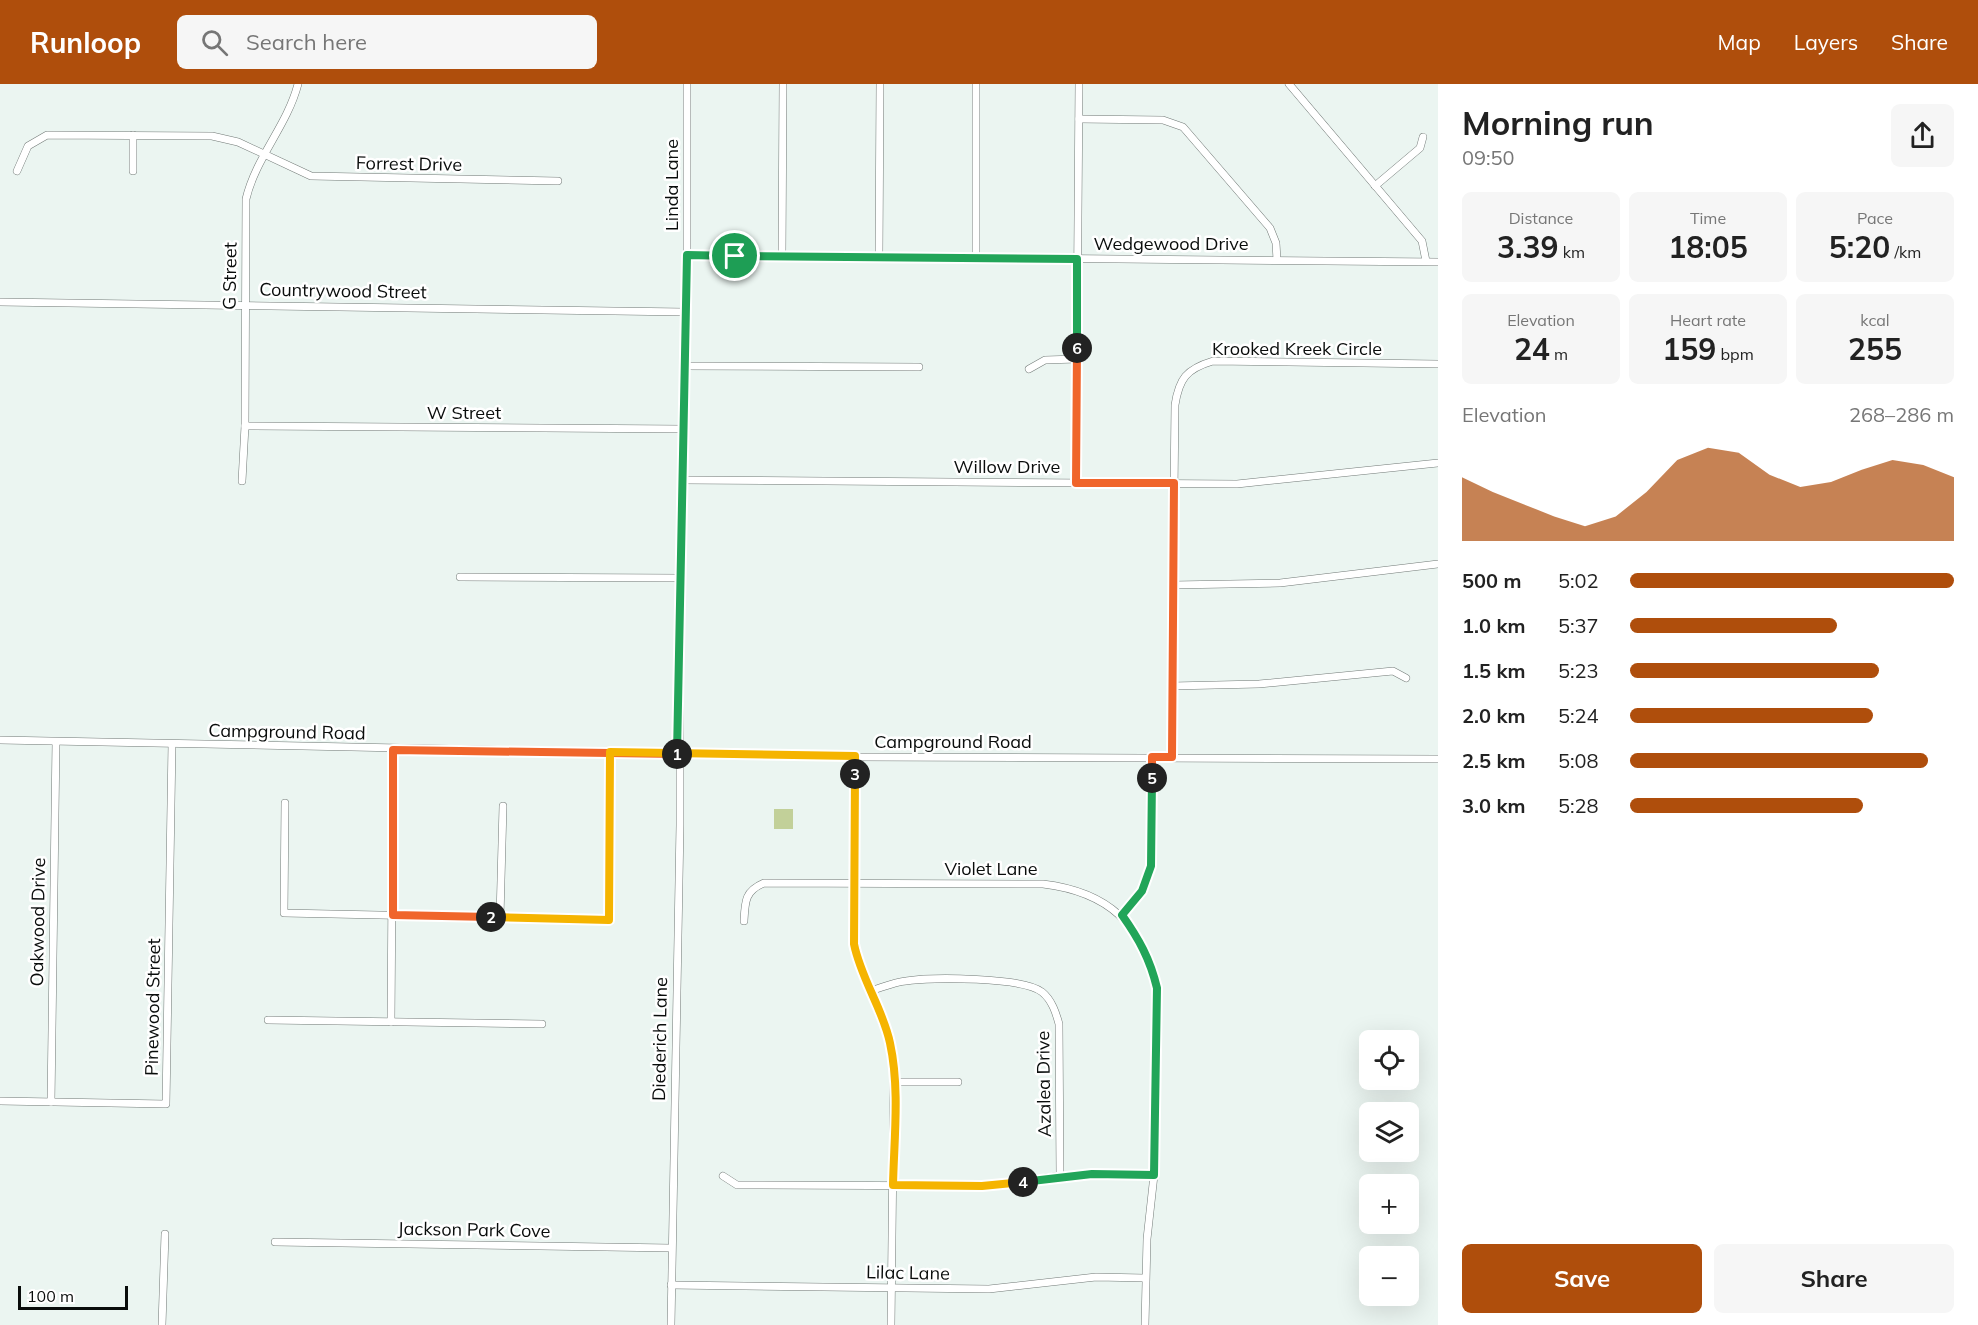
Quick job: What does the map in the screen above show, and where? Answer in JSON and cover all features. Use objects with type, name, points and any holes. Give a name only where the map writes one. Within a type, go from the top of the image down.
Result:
[{"type":"street","name":"G Street","points":[[242,481],[245,426],[246,199],[254,173],[293,105],[298,84]]},
{"type":"street","name":"Linda Lane","points":[[679,754],[680,578],[687,255],[687,84]]},
{"type":"street","points":[[783,84],[783,256]]},
{"type":"street","points":[[879,257],[880,84]]},
{"type":"street","points":[[976,84],[976,258]]},
{"type":"street","points":[[1076,483],[1079,84]]},
{"type":"street","points":[[1289,84],[1422,241],[1426,261]]},
{"type":"street","points":[[1079,120],[1163,120],[1183,128],[1270,228],[1276,243],[1277,260]]},
{"type":"street","name":"Forrest Drive","points":[[17,171],[28,146],[47,135],[133,135],[224,137],[298,172],[330,178],[558,181]]},
{"type":"street","points":[[133,135],[133,171]]},
{"type":"street","points":[[1375,186],[1420,148],[1423,137]]},
{"type":"street","name":"Wedgewood Drive","points":[[687,255],[1438,261]]},
{"type":"street","name":"Countrywood Street","points":[[0,302],[685,312]]},
{"type":"street","points":[[1029,369],[1045,360],[1077,359]]},
{"type":"street","name":"Krooked Kreek Circle","points":[[1172,757],[1175,405],[1178,384],[1191,370],[1213,361],[1438,363]]},
{"type":"street","points":[[684,366],[919,368]]},
{"type":"street","name":"W Street","points":[[245,426],[683,429]]},
{"type":"street","name":"Willow Drive","points":[[683,480],[1269,482],[1438,463]]},
{"type":"street","points":[[1173,585],[1271,583],[1438,564]]},
{"type":"street","points":[[460,577],[680,578]]},
{"type":"street","points":[[1172,686],[1259,684],[1393,671],[1406,678]]},
{"type":"street","name":"Campground Road","points":[[0,740],[393,750],[679,754],[1438,759]]},
{"type":"street","name":"Oakwood Drive","points":[[51,1102],[56,742]]},
{"type":"street","name":"Pinewood Street","points":[[0,1101],[166,1104],[172,744]]},
{"type":"street","points":[[392,1022],[393,750]]},
{"type":"street","points":[[285,802],[284,913],[609,920],[610,752]]},
{"type":"street","name":"Diederich Lane","points":[[670,1325],[679,754]]},
{"type":"street","points":[[855,756],[854,944],[858,964],[890,1040],[895,1082],[891,1325]]},
{"type":"street","points":[[1145,1325],[1145,1278],[1154,1175],[1157,988],[1151,962],[1122,915],[1142,891],[1151,866],[1152,757]]},
{"type":"street","points":[[500,918],[503,806]]},
{"type":"street","name":"Violet Lane","points":[[744,921],[745,898],[752,888],[765,882],[1043,884],[1084,892],[1122,915]]},
{"type":"street","name":"Azalea Drive","points":[[870,991],[905,981],[1006,981],[1024,983],[1042,992],[1054,1006],[1059,1024],[1060,1176]]},
{"type":"street","points":[[268,1020],[542,1024]]},
{"type":"street","points":[[895,1082],[958,1082]]},
{"type":"street","points":[[723,1176],[737,1185],[982,1186],[1060,1176],[1154,1175]]},
{"type":"street","points":[[162,1325],[165,1234]]},
{"type":"street","name":"Jackson Park Cove","points":[[275,1242],[671,1248]]},
{"type":"street","name":"Lilac Lane","points":[[671,1285],[989,1289],[1096,1277],[1145,1278]]},
{"type":"green space","points":[[774,809],[793,809],[793,829],[774,829]]},
{"type":"route","points":[[735,256],[687,255],[680,578],[679,754],[610,752],[393,750],[393,915],[609,920],[610,752],[679,754],[855,756],[852,921],[854,944],[858,964],[890,1040],[894,1061],[893,1185],[982,1186],[1004,1185],[1060,1176],[1154,1175],[1157,988],[1151,962],[1140,940],[1122,915],[1142,891],[1151,866],[1152,757],[1172,757],[1174,483],[1076,483],[1077,259],[735,256]]}]
